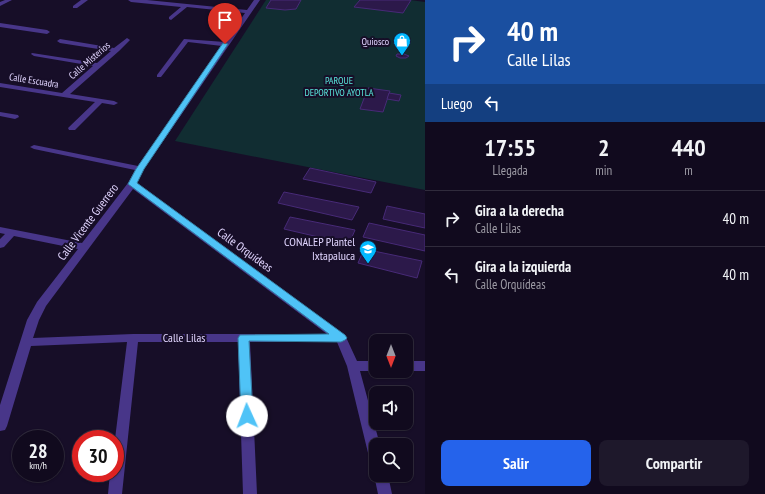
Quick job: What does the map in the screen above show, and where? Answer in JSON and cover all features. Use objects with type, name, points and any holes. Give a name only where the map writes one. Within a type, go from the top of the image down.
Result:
[{"type":"street","points":[[0,4],[9,0]]},
{"type":"street","points":[[75,7],[85,0]]},
{"type":"street","points":[[131,0],[248,12]]},
{"type":"street","name":"Calle Vicente Guerrero","points":[[0,426],[33,320],[41,304],[132,184],[140,169],[256,0]]},
{"type":"street","points":[[171,18],[185,6]]},
{"type":"street","points":[[0,25],[47,32]]},
{"type":"street","name":"Calle Misterios","points":[[64,95],[127,40]]},
{"type":"street","points":[[159,76],[186,40],[225,44]]},
{"type":"street","points":[[60,41],[117,50]]},
{"type":"street","points":[[34,54],[98,65]]},
{"type":"street","name":"Calle Escuadra","points":[[0,85],[114,103]]},
{"type":"street","points":[[72,128],[100,101]]},
{"type":"street","points":[[0,114],[15,117]]},
{"type":"street","points":[[34,147],[140,169]]},
{"type":"street","name":"Calle Orquídeas","points":[[132,184],[341,338]]},
{"type":"street","points":[[0,230],[85,247]]},
{"type":"street","points":[[0,245],[12,232]]},
{"type":"street","points":[[116,494],[133,338]]},
{"type":"street","name":"Calle Lilas","points":[[27,342],[133,338],[341,338]]},
{"type":"street","points":[[244,338],[250,494]]},
{"type":"street","points":[[341,338],[353,366],[371,438]]},
{"type":"street","points":[[353,366],[369,366]]},
{"type":"street","points":[[413,366],[425,366]]},
{"type":"street","points":[[382,482],[385,494]]},
{"type":"green space","name":"PARQUE DEPORTIVO AYOTLA","points":[[266,0],[410,0],[425,2],[425,190],[175,141]]},
{"type":"building","points":[[271,0],[301,0],[296,9],[285,10],[266,8]]},
{"type":"building","points":[[360,0],[411,0],[403,13],[354,7]]},
{"type":"building","name":"Quiosco","points":[[397,54],[409,56],[406,58],[400,58],[396,56]]},
{"type":"building","points":[[368,88],[390,91],[383,112],[360,109]]},
{"type":"building","points":[[389,93],[401,95],[399,101],[387,99]]},
{"type":"building","points":[[310,168],[376,182],[371,193],[303,179]]},
{"type":"building","points":[[284,192],[359,207],[352,220],[278,203]]},
{"type":"building","points":[[387,206],[425,214],[425,228],[383,219]]},
{"type":"building","points":[[290,217],[355,230],[349,244],[284,229]]},
{"type":"building","points":[[369,223],[425,235],[425,251],[363,237]]},
{"type":"building","points":[[364,249],[422,261],[417,278],[358,263]]},
{"type":"place","name":"Quiosco","points":[[402,56]]},
{"type":"place","name":"CONALEP Plantel Ixtapaluca","points":[[368,264]]},
{"type":"route","points":[[225,44],[140,169],[132,184],[341,338],[244,338],[247,416]]}]
